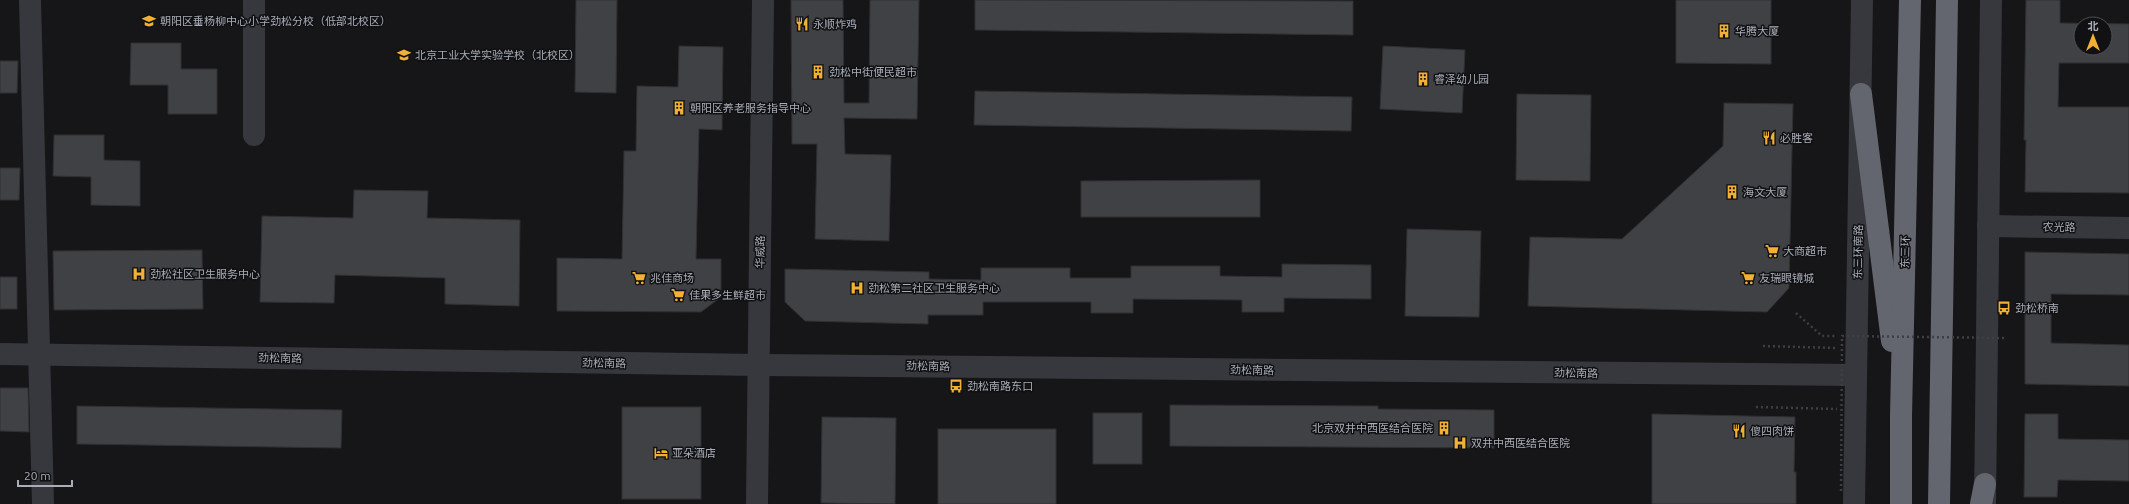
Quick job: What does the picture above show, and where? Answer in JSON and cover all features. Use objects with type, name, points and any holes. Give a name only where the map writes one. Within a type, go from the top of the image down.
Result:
[{"type":"highway","name":"东三环","points":[[1902,504],[1901,416],[1910,0]]},
{"type":"highway","points":[[1939,504],[1947,0]]},
{"type":"highway","points":[[1861,94],[1901,416]]},
{"type":"street","points":[[30,0],[43,504]]},
{"type":"street","points":[[254,0],[254,135]]},
{"type":"street","name":"华威路","points":[[757,504],[763,0]]},
{"type":"street","name":"东三环南路","points":[[1847,498],[1855,375],[1862,0]]},
{"type":"street","points":[[1984,497],[1991,0]]},
{"type":"street","name":"农光路","points":[[1988,226],[2129,228]]},
{"type":"street","name":"劲松南路","points":[[0,354],[759,365],[1855,375]]},
{"type":"path","points":[[1796,313],[1822,336],[2006,338]]},
{"type":"path","points":[[1842,329],[1841,409],[1847,498]]},
{"type":"path","points":[[1763,346],[1842,348]]},
{"type":"path","points":[[1756,407],[1841,409]]},
{"type":"building","points":[[576,0],[617,0],[616,93],[575,92]]},
{"type":"building","points":[[791,0],[843,0],[844,103],[869,103],[870,0],[919,0],[917,119],[844,118],[845,154],[891,155],[889,241],[815,239],[817,144],[792,144]]},
{"type":"building","points":[[975,0],[1353,1],[1353,35],[975,30]]},
{"type":"building","name":"华腾大厦","points":[[1676,0],[1771,0],[1771,64],[1676,63]]},
{"type":"building","points":[[2026,0],[2060,0],[2060,23],[2073,23],[2073,56],[2113,56],[2113,24],[2129,24],[2129,63],[2059,63],[2058,107],[2129,107],[2129,193],[2025,192],[2026,140],[2024,140]]},
{"type":"building","points":[[131,43],[181,43],[181,69],[217,69],[217,114],[168,114],[168,85],[130,85]]},
{"type":"building","points":[[679,46],[723,47],[722,130],[699,129],[696,259],[721,259],[721,297],[701,312],[557,311],[557,258],[622,259],[624,151],[636,151],[637,86],[678,87]]},
{"type":"building","name":"睿泽幼儿园","points":[[1383,46],[1465,50],[1462,113],[1380,109]]},
{"type":"building","points":[[0,61],[18,61],[17,93],[0,93]]},
{"type":"building","points":[[975,91],[1352,97],[1351,131],[974,125]]},
{"type":"building","points":[[1517,94],[1591,95],[1590,181],[1516,180]]},
{"type":"building","name":"海文大厦","points":[[1724,103],[1793,104],[1789,288],[1767,312],[1528,306],[1530,237],[1622,239],[1723,146]]},
{"type":"building","points":[[54,135],[104,135],[104,160],[140,161],[140,206],[91,205],[91,177],[53,176]]},
{"type":"building","points":[[0,168],[20,168],[19,200],[0,200]]},
{"type":"building","points":[[1260,180],[1260,217],[1081,217],[1081,181]]},
{"type":"building","points":[[354,190],[428,191],[427,218],[520,220],[519,306],[445,304],[445,278],[335,275],[334,303],[260,302],[262,216],[353,218]]},
{"type":"building","points":[[1407,229],[1481,231],[1479,317],[1405,316]]},
{"type":"building","name":"劲松社区卫生服务中心","points":[[202,250],[203,309],[54,310],[53,251]]},
{"type":"building","points":[[2025,252],[2129,254],[2129,295],[2051,294],[2051,343],[2129,345],[2129,386],[2025,384]]},
{"type":"building","points":[[1282,264],[1371,265],[1371,299],[1284,298],[1284,312],[1242,312],[1242,300],[1133,299],[1133,313],[1091,313],[1091,302],[983,302],[983,315],[928,315],[928,324],[805,321],[785,302],[785,269],[929,272],[929,279],[981,280],[981,268],[1070,268],[1070,278],[1131,278],[1131,266],[1220,266],[1220,276],[1282,277]]},
{"type":"building","points":[[0,277],[17,277],[17,309],[0,309]]},
{"type":"building","points":[[0,388],[28,388],[29,432],[0,431]]},
{"type":"building","points":[[1170,405],[1378,406],[1378,409],[1494,410],[1494,448],[1170,446]]},
{"type":"building","points":[[77,406],[342,410],[341,448],[77,444]]},
{"type":"building","name":"亚朵酒店","points":[[622,407],[701,407],[701,499],[622,499]]},
{"type":"building","points":[[1093,413],[1142,413],[1142,464],[1093,464]]},
{"type":"building","points":[[1652,414],[1795,417],[1794,472],[1796,472],[1796,504],[1652,504]]},
{"type":"building","points":[[2025,414],[2058,414],[2058,439],[2129,440],[2129,481],[2058,480],[2057,497],[2024,497]]},
{"type":"building","points":[[822,417],[896,418],[895,504],[821,503]]},
{"type":"building","points":[[938,429],[1056,429],[1056,504],[938,504]]},
{"type":"place","name":"朝阳区垂杨柳中心小学劲松分校（低部北校区）","points":[[149,21]]},
{"type":"place","name":"永顺炸鸡","points":[[802,24]]},
{"type":"place","name":"华腾大厦","points":[[1724,31]]},
{"type":"place","name":"北京工业大学实验学校（北校区）","points":[[404,55]]},
{"type":"place","name":"劲松中街便民超市","points":[[818,72]]},
{"type":"place","name":"睿泽幼儿园","points":[[1423,79]]},
{"type":"place","name":"朝阳区养老服务指导中心","points":[[679,108]]},
{"type":"place","name":"必胜客","points":[[1769,138]]},
{"type":"place","name":"海文大厦","points":[[1732,192]]},
{"type":"place","name":"大商超市","points":[[1772,251]]},
{"type":"place","name":"劲松社区卫生服务中心","points":[[139,274]]},
{"type":"place","name":"兆佳商场","points":[[639,278]]},
{"type":"place","name":"友瑞眼镜城","points":[[1748,278]]},
{"type":"place","name":"劲松第二社区卫生服务中心","points":[[857,288]]},
{"type":"place","name":"佳果多生鲜超市","points":[[678,295]]},
{"type":"place","name":"劲松桥南","points":[[2004,308]]},
{"type":"place","name":"劲松南路东口","points":[[956,386]]},
{"type":"place","name":"北京双井中西医结合医院","points":[[1444,428]]},
{"type":"place","name":"傻四肉饼","points":[[1739,431]]},
{"type":"place","name":"双井中西医结合医院","points":[[1460,443]]},
{"type":"place","name":"亚朵酒店","points":[[661,453]]}]
